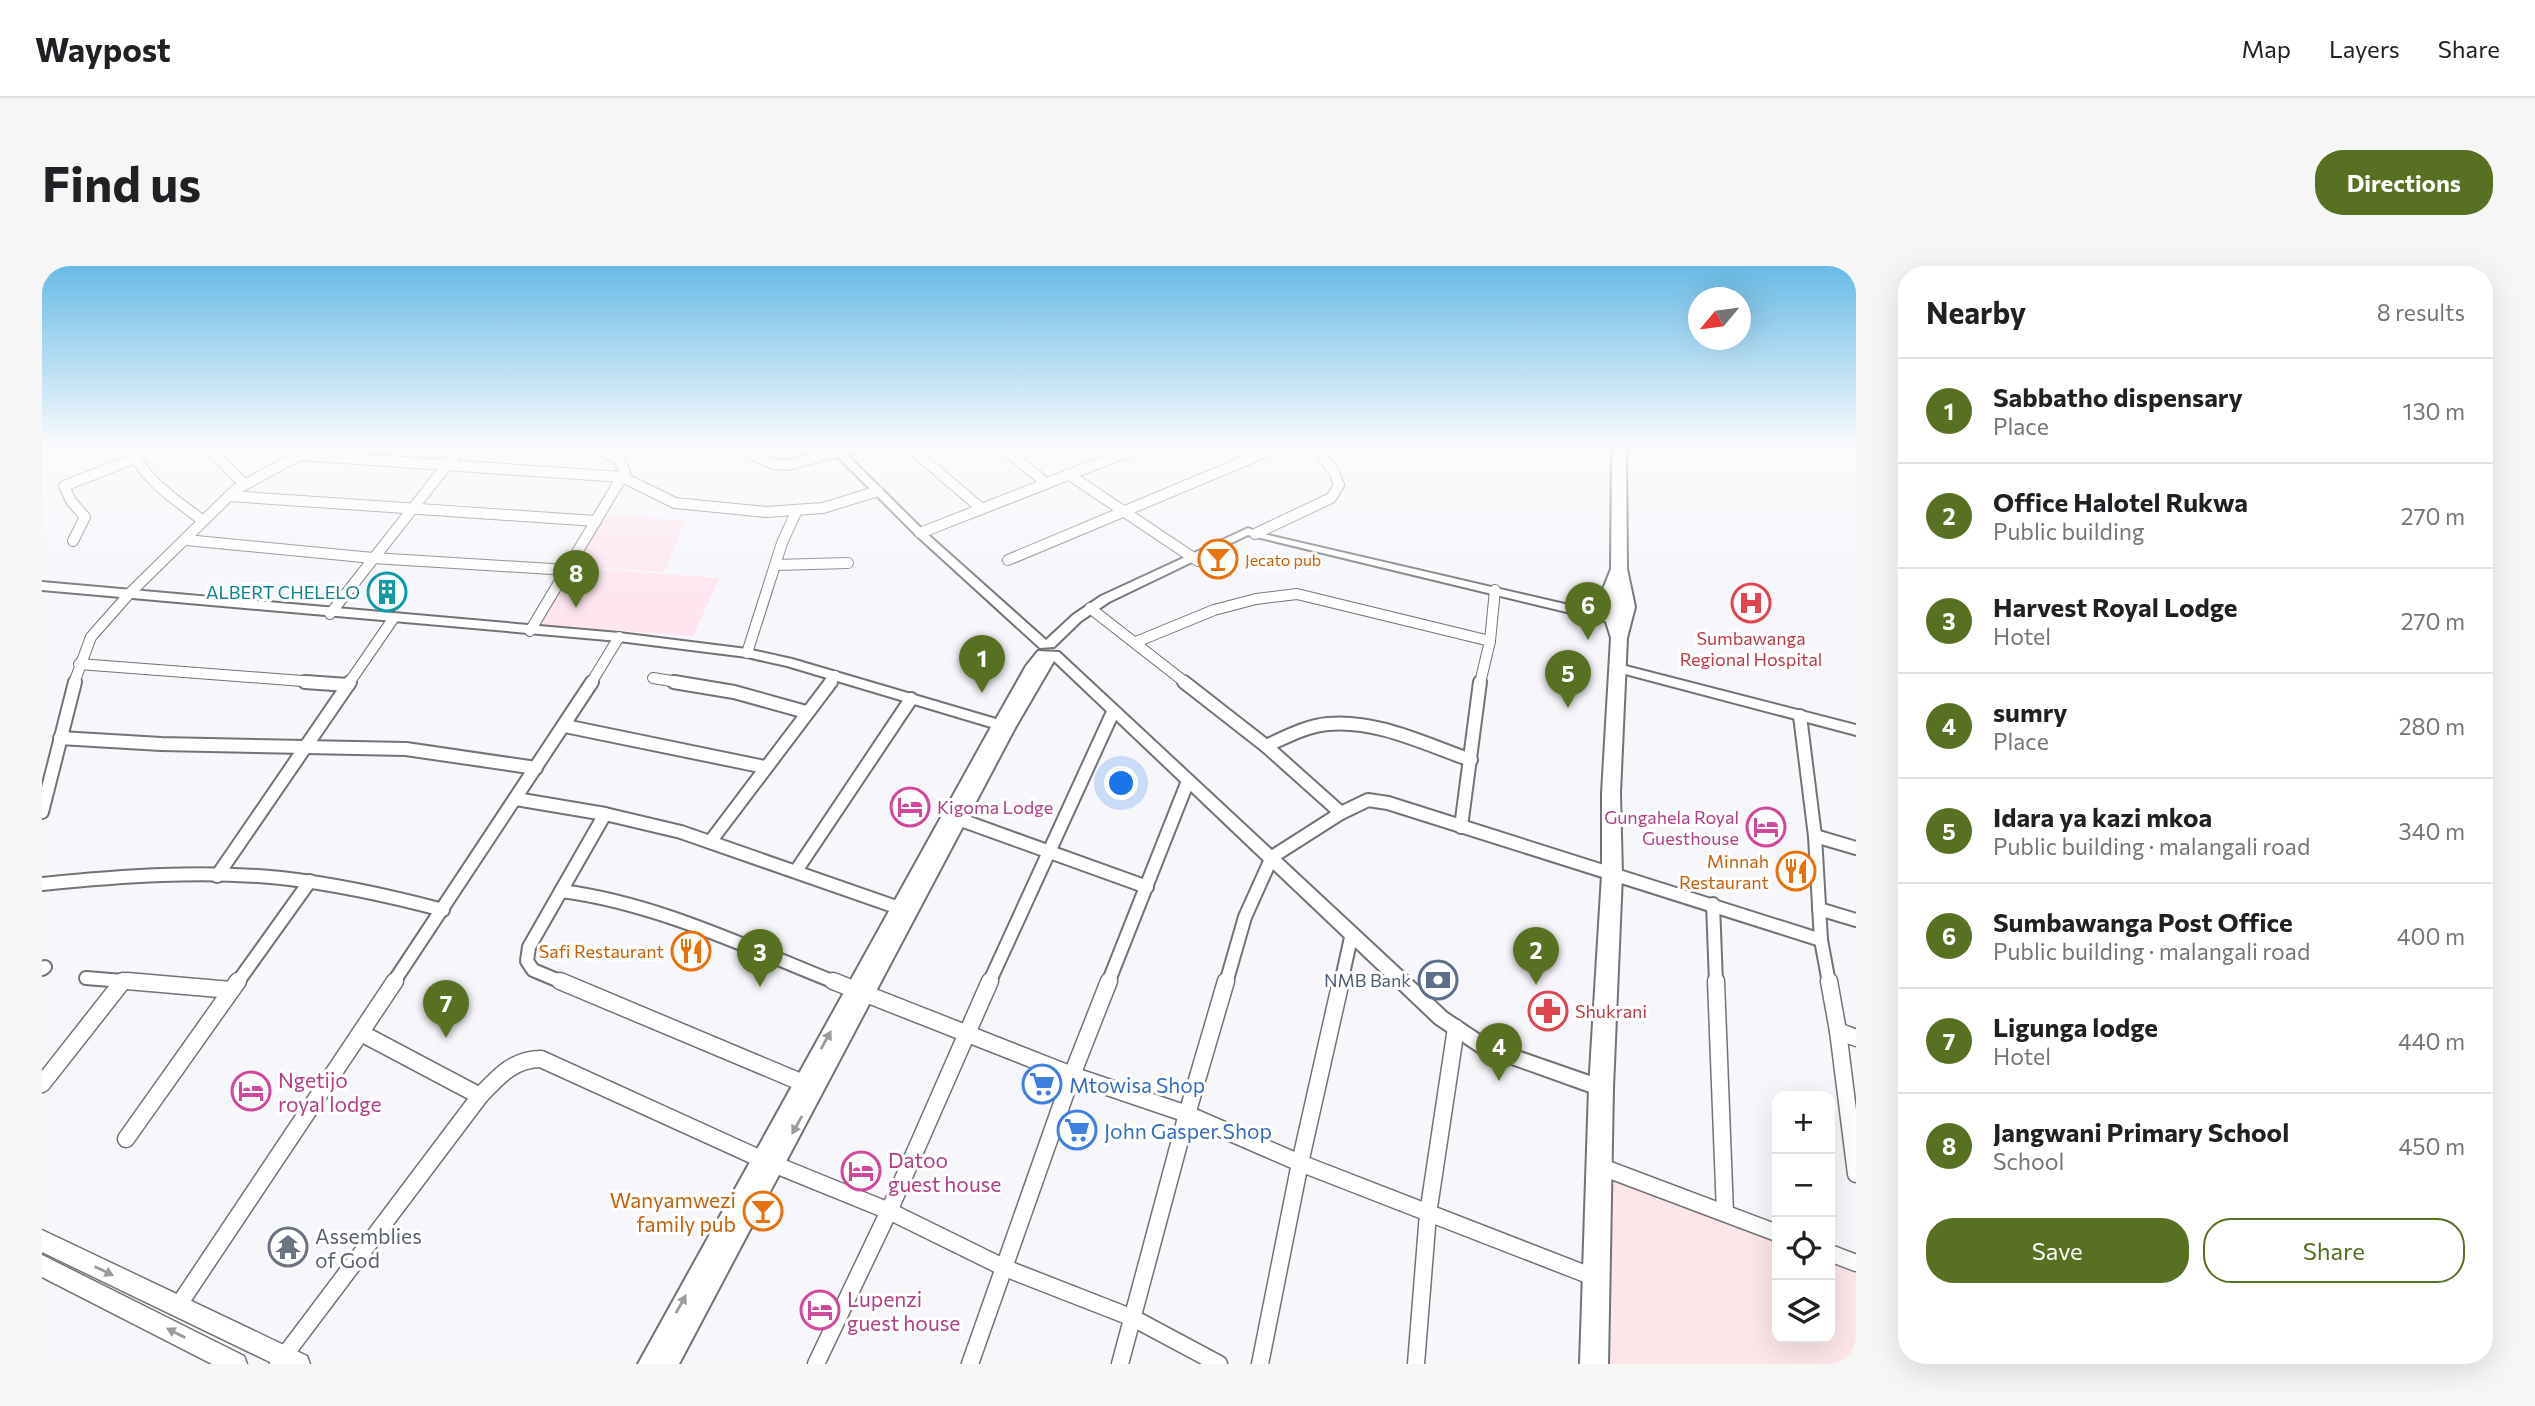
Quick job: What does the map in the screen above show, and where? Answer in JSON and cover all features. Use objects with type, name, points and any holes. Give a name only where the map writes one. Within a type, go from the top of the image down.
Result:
[{"type":"highway","points":[[1594,1364],[1601,1087],[1612,875],[1611,793],[1618,668],[1619,498]]},
{"type":"main road","points":[[42,1241],[287,1361]]},
{"type":"main road","points":[[42,1266],[236,1364]]},
{"type":"street","points":[[70,498],[85,517],[73,541]]},
{"type":"street","points":[[175,498],[203,521]]},
{"type":"street","points":[[42,812],[79,664],[91,637],[130,594],[227,498]]},
{"type":"street","points":[[260,498],[596,521]]},
{"type":"street","points":[[330,614],[419,498]]},
{"type":"street","points":[[530,631],[609,498]]},
{"type":"street","points":[[668,498],[681,504],[766,512],[838,505],[857,498]]},
{"type":"street","points":[[885,498],[1272,857],[1441,1018],[1484,1047],[1601,1087]]},
{"type":"street","points":[[969,498],[982,509]]},
{"type":"street","points":[[920,533],[1008,498]]},
{"type":"street","points":[[1104,498],[1196,559]]},
{"type":"street","points":[[1008,560],[1161,498]]},
{"type":"street","points":[[648,1364],[768,1162],[1004,727],[1050,650],[1093,610],[1251,532],[1331,498]]},
{"type":"street","points":[[747,653],[782,543],[797,510]]},
{"type":"street","points":[[1251,532],[1494,590],[1617,612]]},
{"type":"street","points":[[186,540],[373,558],[568,570]]},
{"type":"street","points":[[776,565],[848,563]]},
{"type":"street","points":[[42,586],[330,614],[619,637],[747,653],[835,676],[1004,727]]},
{"type":"street","points":[[1461,827],[1479,686],[1490,641],[1494,590]]},
{"type":"street","points":[[1136,642],[1191,618],[1265,598],[1297,594],[1490,641]]},
{"type":"street","points":[[1093,610],[1266,746],[1341,813]]},
{"type":"street","points":[[217,876],[393,619]]},
{"type":"street","points":[[178,1306],[565,726],[619,637]]},
{"type":"street","points":[[79,664],[348,685]]},
{"type":"street","points":[[1618,668],[1856,730]]},
{"type":"street","points":[[710,842],[835,676]]},
{"type":"street","points":[[653,678],[734,692],[806,712]]},
{"type":"street","points":[[796,871],[911,699]]},
{"type":"street","points":[[816,1364],[1113,712]]},
{"type":"street","points":[[1800,716],[1815,836],[1821,940],[1838,1031],[1856,1174]]},
{"type":"street","points":[[1266,746],[1309,728],[1341,723],[1381,731],[1471,760]]},
{"type":"street","points":[[565,726],[765,767]]},
{"type":"street","points":[[60,738],[431,751],[536,768]]},
{"type":"street","points":[[970,1364],[1072,1075],[1188,781]]},
{"type":"street","points":[[516,799],[652,824],[899,908]]},
{"type":"street","points":[[1120,1364],[1187,1114],[1245,917],[1260,879],[1272,857],[1341,813],[1368,800],[1388,803],[1821,940]]},
{"type":"street","points":[[605,814],[529,947],[527,961],[533,970],[803,1083]]},
{"type":"street","points":[[955,818],[1147,887]]},
{"type":"street","points":[[668,1364],[768,1162],[803,1083],[861,992],[899,908],[955,818]]},
{"type":"street","points":[[1815,836],[1856,848]]},
{"type":"street","points":[[42,884],[132,876],[217,876],[310,881],[443,910]]},
{"type":"street","points":[[126,1139],[310,881]]},
{"type":"street","points":[[561,891],[601,896],[646,910],[1072,1075],[1187,1114],[1300,1163],[1597,1278]]},
{"type":"street","points":[[1713,904],[1725,1213]]},
{"type":"street","points":[[1819,909],[1856,920]]},
{"type":"street","points":[[1260,1364],[1300,1163],[1353,933]]},
{"type":"street","points":[[86,978],[231,990]]},
{"type":"street","points":[[42,1084],[123,981]]},
{"type":"street","points":[[1416,1364],[1428,1214],[1456,1028]]},
{"type":"street","points":[[1838,1031],[1856,1038]]},
{"type":"street","points":[[361,1033],[480,1096]]},
{"type":"street","points":[[287,1361],[480,1096],[513,1066],[531,1058],[541,1059],[768,1162],[888,1210],[1005,1268],[1133,1318],[1219,1364]]},
{"type":"street","points":[[1599,1166],[1772,1231]]},
{"type":"street","points":[[1835,1255],[1856,1263]]},
{"type":"shaded area","points":[[605,515],[686,520],[664,572],[575,566]]},
{"type":"shaded area","points":[[570,567],[719,578],[693,636],[540,625]]},
{"type":"shaded area","points":[[1607,1176],[1772,1238],[1772,1343],[1835,1343],[1835,1262],[1856,1270],[1856,1364],[1601,1364]]},
{"type":"place","name":"Jecato pub","points":[[1218,559]]},
{"type":"place","name":"ALBERT CHELELO","points":[[387,592]]},
{"type":"place","name":"Sumbawanga Regional Hospital","points":[[1751,603]]},
{"type":"place","name":"Jangwani Primary School","points":[[576,608]]},
{"type":"place","name":"Sumbawanga Post Office","points":[[1588,640]]},
{"type":"place","name":"Sabbatho dispensary","points":[[982,693]]},
{"type":"place","name":"Idara ya kazi mkoa","points":[[1568,708]]},
{"type":"place","name":"Kigoma Lodge","points":[[910,807]]},
{"type":"place","name":"Gungahela Royal Guesthouse","points":[[1766,827]]},
{"type":"place","name":"Minnah Restaurant","points":[[1796,871]]},
{"type":"place","name":"Safi Restaurant","points":[[691,951]]},
{"type":"place","name":"NMB Bank","points":[[1438,980]]},
{"type":"place","name":"Office Halotel Rukwa","points":[[1536,985]]},
{"type":"place","name":"Harvest Royal Lodge","points":[[760,987]]},
{"type":"place","name":"Shukrani","points":[[1548,1011]]},
{"type":"place","name":"Ligunga lodge","points":[[446,1038]]},
{"type":"place","name":"sumry","points":[[1499,1081]]},
{"type":"place","name":"Mtowisa Shop","points":[[1042,1084]]},
{"type":"place","name":"Ngetijo royal lodge","points":[[251,1091]]},
{"type":"place","name":"John Gasper Shop","points":[[1077,1130]]},
{"type":"place","name":"Datoo guest house","points":[[861,1171]]},
{"type":"place","name":"Wanyamwezi family pub","points":[[763,1211]]},
{"type":"place","name":"Assemblies of God","points":[[288,1247]]},
{"type":"place","name":"Lupenzi guest house","points":[[820,1310]]}]
